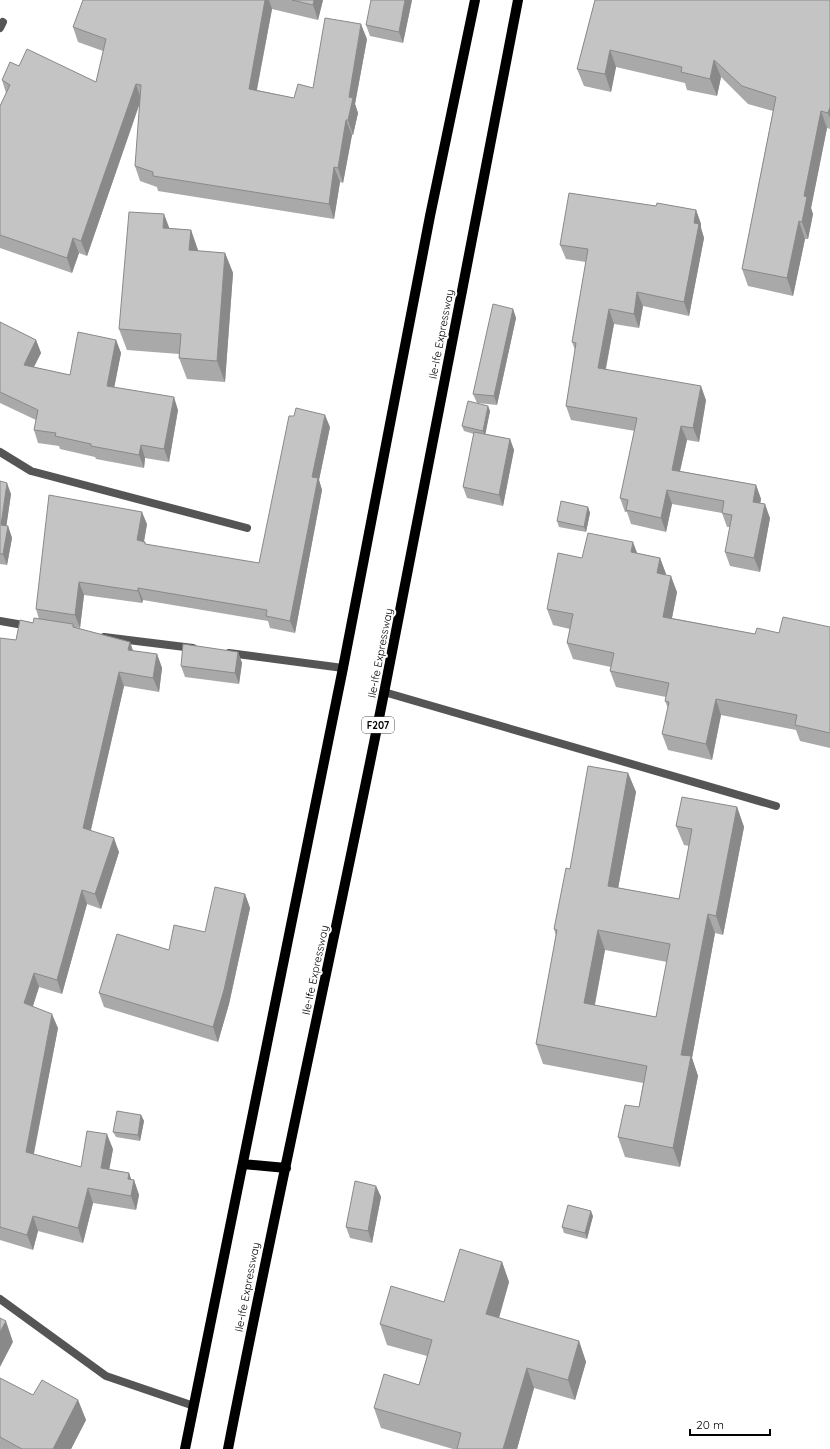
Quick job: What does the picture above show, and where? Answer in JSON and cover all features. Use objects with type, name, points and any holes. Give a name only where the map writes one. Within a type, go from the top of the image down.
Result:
[{"type":"main road","points":[[185,1449],[343,668],[430,216],[475,0]]},
{"type":"main road","name":"Ile-Ife Expressway","points":[[228,1449],[266,1249],[286,1168],[384,692],[518,0]]},
{"type":"main road","points":[[243,1164],[286,1168]]},
{"type":"street","points":[[0,452],[32,471],[247,528]]},
{"type":"street","points":[[0,621],[38,627]]},
{"type":"street","points":[[99,636],[201,650]]},
{"type":"street","points":[[217,652],[343,668]]},
{"type":"street","points":[[384,692],[776,806]]},
{"type":"street","points":[[0,1299],[106,1376],[194,1406]]},
{"type":"building","points":[[83,0],[265,0],[249,89],[294,98],[298,84],[313,88],[325,18],[361,24],[349,97],[353,98],[348,120],[346,120],[338,168],[334,167],[329,204],[153,176],[153,172],[135,166],[141,85],[136,84],[81,241],[73,238],[67,258],[0,235],[0,106],[10,85],[2,80],[10,62],[19,66],[27,49],[96,82],[106,39],[73,27]]},
{"type":"building","points":[[292,0],[314,0],[313,5]]},
{"type":"building","points":[[371,0],[405,0],[399,32],[366,25]]},
{"type":"building","points":[[595,0],[830,0],[830,107],[828,113],[821,111],[804,196],[807,197],[802,222],[799,221],[787,278],[742,269],[776,97],[742,86],[714,60],[710,79],[681,72],[682,67],[610,50],[605,74],[577,69]]},
{"type":"building","points":[[569,193],[656,206],[657,203],[696,210],[694,223],[699,224],[684,302],[637,292],[634,314],[609,309],[598,368],[701,386],[693,428],[681,426],[672,470],[756,485],[753,502],[765,504],[754,558],[725,552],[732,515],[722,513],[724,501],[667,490],[661,518],[626,510],[628,500],[620,498],[637,418],[566,406],[576,343],[572,342],[588,249],[560,245]]},
{"type":"building","points":[[129,212],[164,214],[163,228],[191,230],[189,250],[225,253],[217,361],[179,358],[181,334],[119,329]]},
{"type":"building","points":[[493,304],[513,309],[494,396],[473,394]]},
{"type":"building","points":[[0,322],[36,340],[24,365],[70,375],[78,332],[116,340],[107,386],[174,397],[164,449],[141,445],[139,455],[91,446],[91,444],[55,436],[56,433],[34,430],[38,410],[0,392]]},
{"type":"building","points":[[468,401],[488,406],[483,431],[462,426]]},
{"type":"building","points":[[296,408],[325,415],[312,477],[318,478],[290,621],[266,616],[267,610],[138,588],[138,591],[79,582],[75,615],[36,609],[49,495],[142,512],[137,540],[145,542],[145,544],[259,563],[289,416],[294,416]]},
{"type":"building","points":[[474,432],[510,439],[499,495],[463,487]]},
{"type":"building","points":[[0,481],[7,483],[1,525],[8,526],[3,554],[0,554]]},
{"type":"building","points":[[561,501],[588,507],[584,527],[557,521]]},
{"type":"building","points":[[588,533],[633,542],[631,552],[660,558],[657,573],[671,576],[663,617],[755,634],[757,628],[779,633],[783,617],[830,627],[830,733],[795,725],[797,715],[716,699],[706,744],[662,734],[669,702],[665,701],[669,683],[610,671],[614,653],[567,643],[573,614],[547,609],[558,553],[582,558]]},
{"type":"building","points":[[34,618],[73,624],[73,627],[130,642],[128,650],[157,654],[153,678],[119,672],[83,828],[114,838],[95,894],[82,890],[57,980],[34,973],[24,1003],[52,1014],[26,1152],[81,1167],[87,1131],[107,1134],[101,1168],[129,1173],[128,1179],[134,1180],[131,1196],[88,1188],[78,1228],[33,1216],[27,1235],[0,1227],[0,638],[16,640],[20,620],[33,623]]},
{"type":"building","points":[[183,644],[238,652],[235,673],[181,666]]},
{"type":"building","points":[[588,766],[628,773],[608,886],[679,899],[692,829],[676,826],[682,797],[737,807],[716,916],[708,914],[681,1055],[691,1056],[673,1148],[618,1137],[625,1105],[639,1107],[647,1066],[536,1044],[557,930],[554,929],[566,868],[570,869]],"holes":[[[598,930],[670,944],[656,1017],[584,1003]]]},
{"type":"building","points":[[215,887],[245,894],[224,990],[213,1027],[99,993],[117,934],[169,950],[174,925],[205,932]]},
{"type":"building","points":[[117,1111],[141,1115],[138,1135],[113,1132]]},
{"type":"building","points":[[355,1181],[376,1186],[368,1231],[346,1227]]},
{"type":"building","points":[[568,1205],[591,1211],[585,1233],[562,1227]]},
{"type":"building","points":[[460,1249],[502,1262],[486,1314],[579,1341],[568,1380],[527,1368],[503,1449],[457,1449],[461,1433],[374,1408],[384,1374],[419,1385],[432,1340],[380,1324],[391,1286],[444,1302]]},
{"type":"building","points":[[0,1318],[6,1321],[0,1332]]},
{"type":"building","points":[[0,1378],[33,1395],[42,1380],[78,1400],[53,1449],[22,1449],[0,1437]]}]
